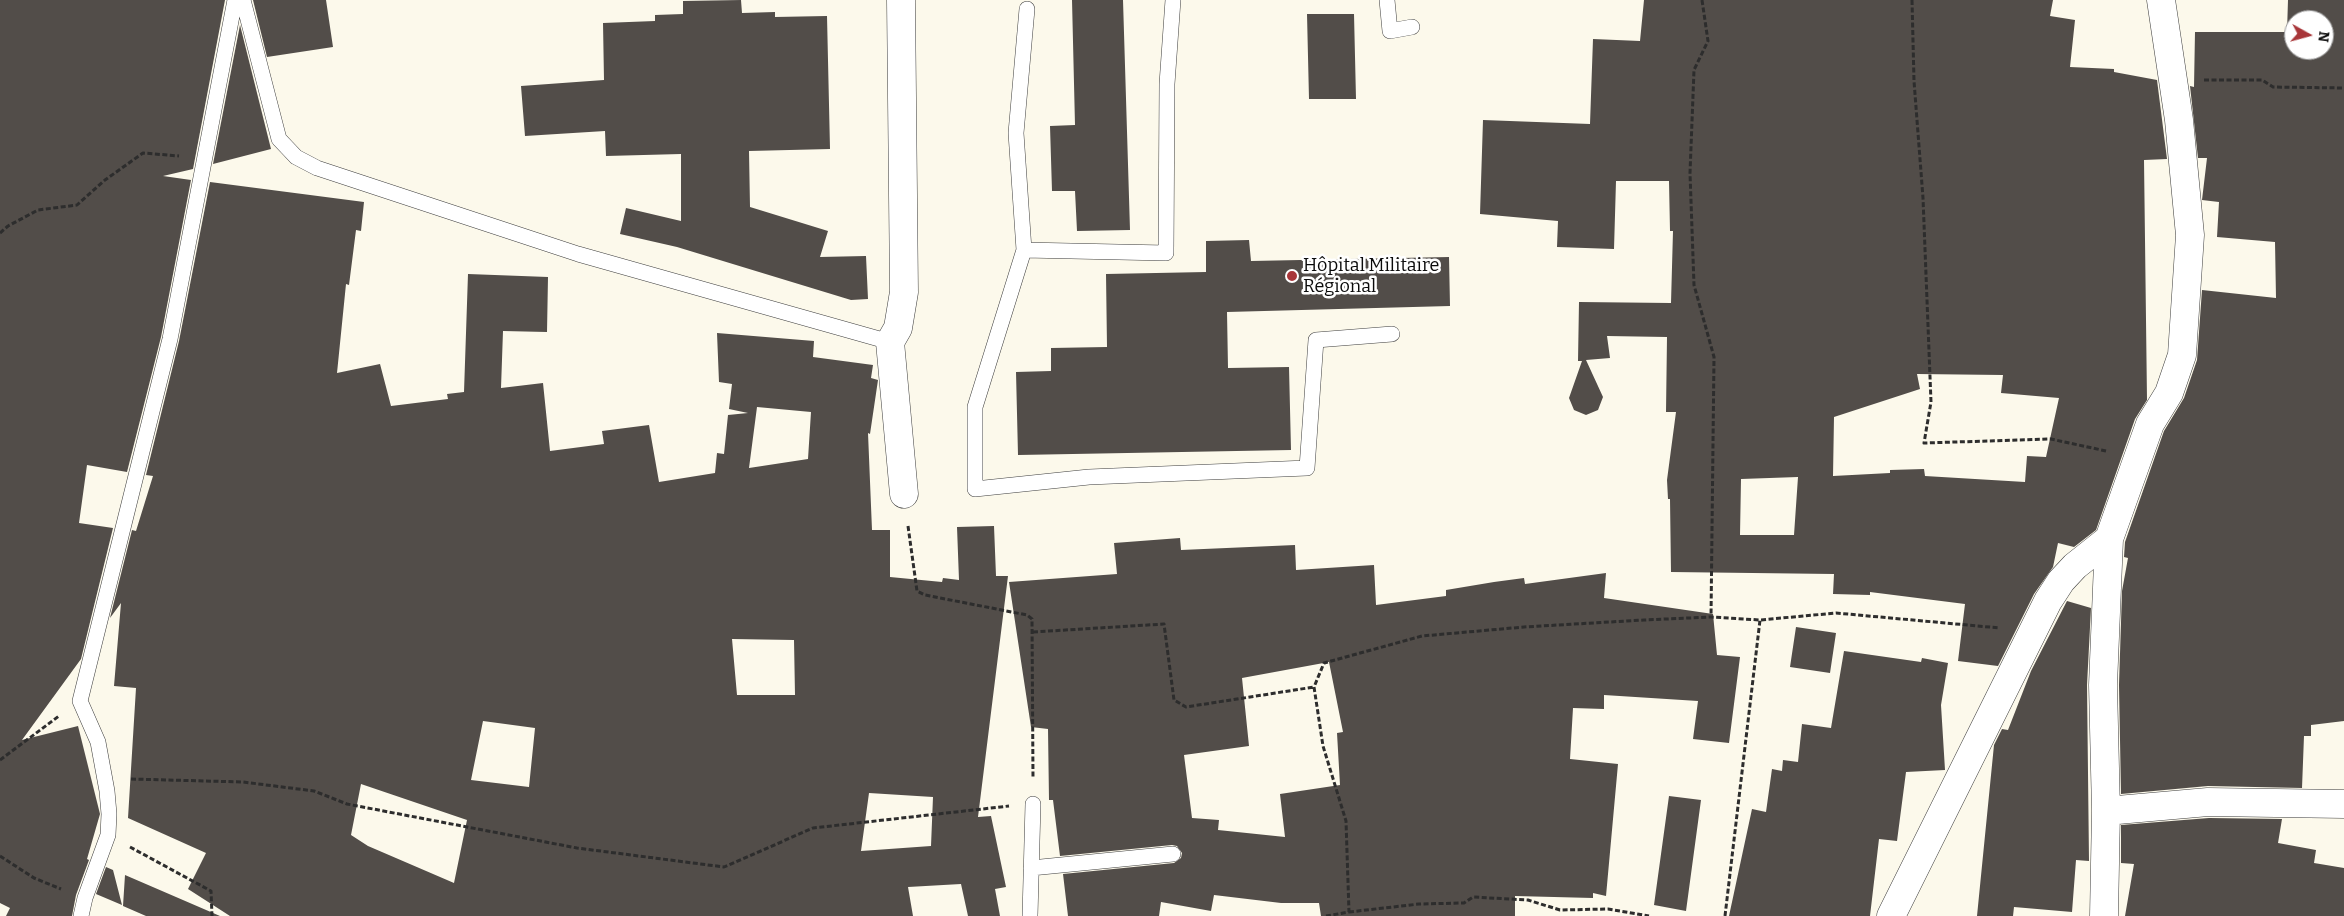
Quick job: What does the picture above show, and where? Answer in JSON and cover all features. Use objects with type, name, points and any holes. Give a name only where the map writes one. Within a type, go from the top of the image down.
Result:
[{"type":"street","points":[[901,0],[904,292],[898,328],[890,342],[904,494]]},
{"type":"street","points":[[2104,916],[2106,811],[2103,685],[2109,539],[2150,424],[2176,378],[2182,355],[2190,235],[2173,80],[2161,0]]},
{"type":"street","points":[[1891,916],[2033,631],[2061,581],[2109,539]]},
{"type":"street","points":[[2106,811],[2208,802],[2344,804]]},
{"type":"lane","points":[[82,916],[85,898],[108,835],[109,814],[104,771],[98,742],[80,701],[170,339],[234,0]]},
{"type":"lane","points":[[243,0],[279,139],[296,157],[317,168],[578,254],[890,342]]},
{"type":"lane","points":[[1024,250],[1166,253],[1167,84],[1173,0]]},
{"type":"lane","points":[[1386,0],[1390,31],[1412,27]]},
{"type":"lane","points":[[1027,9],[1016,133],[1024,250],[975,407],[975,488],[1089,477],[1307,468],[1316,340],[1392,334]]},
{"type":"lane","points":[[1030,916],[1033,804]]},
{"type":"lane","points":[[1031,868],[1173,854]]},
{"type":"path","points":[[1702,0],[1708,41],[1694,70],[1690,173],[1694,285],[1714,357],[1711,616]]},
{"type":"path","points":[[1912,0],[1914,81],[1923,198],[1931,402],[1924,443],[2051,439],[2138,458]]},
{"type":"path","points":[[2173,80],[2262,80],[2273,87],[2344,88]]},
{"type":"path","points":[[0,232],[38,210],[77,205],[105,180],[143,153],[203,157]]},
{"type":"path","points":[[104,771],[126,779],[243,782],[314,791],[347,804],[577,848],[724,867],[813,828],[961,810],[1033,804],[1032,619],[1027,615],[925,595],[917,591],[904,494]]},
{"type":"path","points":[[1349,912],[1346,821],[1323,746],[1314,687],[1324,663],[1422,636],[1524,626],[1711,616],[1760,620],[1836,612],[2033,631]]},
{"type":"path","points":[[1725,916],[1760,620]]},
{"type":"path","points":[[1033,632],[1164,624],[1174,700],[1186,707],[1314,687]]},
{"type":"path","points":[[0,760],[80,701]]},
{"type":"path","points":[[108,835],[211,892],[212,916]]},
{"type":"path","points":[[0,856],[34,878],[85,898]]},
{"type":"path","points":[[1326,916],[1419,904],[1464,903],[1473,897],[1528,900],[1560,910],[1608,909],[1649,916]]},
{"type":"building","points":[[0,0],[225,0],[193,169],[163,176],[191,180],[161,337],[127,472],[87,465],[79,523],[113,528],[81,659],[22,740],[78,726],[100,814],[87,859],[89,860],[76,895],[72,916],[6,916],[10,908],[0,903]]},
{"type":"building","points":[[253,0],[326,0],[333,47],[267,57]]},
{"type":"building","points":[[741,0],[742,13],[775,12],[775,17],[827,16],[830,149],[749,151],[750,207],[828,231],[820,257],[866,256],[868,299],[851,300],[677,247],[620,234],[626,208],[681,221],[681,154],[606,156],[605,131],[525,136],[521,86],[604,80],[603,23],[655,21],[655,15],[683,14],[683,1]]},
{"type":"building","points":[[1072,0],[1123,0],[1130,230],[1077,231],[1075,191],[1052,191],[1050,126],[1075,125]]},
{"type":"building","points":[[1644,0],[2053,0],[2050,16],[2075,20],[2070,67],[2114,69],[2114,72],[2157,80],[2167,159],[2144,160],[2147,400],[2135,419],[2096,530],[2074,547],[2058,543],[2053,567],[2034,594],[1998,666],[1958,661],[1965,604],[1870,592],[1870,595],[1833,594],[1834,574],[1671,572],[1670,499],[1668,499],[1667,480],[1676,412],[1666,412],[1667,337],[1607,336],[1610,358],[1586,360],[1603,397],[1598,410],[1586,415],[1574,410],[1569,398],[1582,361],[1578,361],[1579,302],[1671,303],[1673,231],[1670,231],[1669,181],[1616,181],[1614,249],[1557,247],[1558,221],[1480,214],[1483,120],[1590,124],[1593,39],[1640,41]],"holes":[[[1917,374],[2003,375],[2001,393],[2059,398],[2046,457],[2027,456],[2025,482],[1925,476],[1924,469],[1890,470],[1890,473],[1833,476],[1834,417],[1920,389]],[[1798,477],[1794,535],[1740,535],[1741,479]]]},
{"type":"building","points":[[2288,0],[2344,0],[2344,721],[2311,725],[2311,736],[2304,736],[2302,788],[2208,786],[2121,794],[2119,685],[2122,591],[2128,558],[2124,557],[2125,542],[2164,431],[2184,398],[2197,360],[2202,290],[2276,298],[2275,242],[2217,237],[2219,202],[2202,200],[2207,158],[2198,158],[2190,86],[2194,87],[2195,32],[2284,32],[2284,60],[2334,60],[2334,10],[2288,10]]},
{"type":"building","points":[[1307,14],[1354,14],[1356,99],[1309,99]]},
{"type":"building","points":[[240,25],[271,149],[213,164]]},
{"type":"building","points":[[210,182],[364,202],[361,231],[356,230],[349,285],[346,284],[337,373],[380,364],[391,406],[448,399],[447,394],[464,392],[468,274],[548,277],[547,332],[503,331],[501,388],[543,383],[550,451],[604,444],[602,431],[649,425],[659,482],[715,473],[717,453],[724,454],[728,415],[748,413],[729,409],[732,384],[719,382],[717,333],[814,341],[813,357],[873,365],[871,378],[878,380],[870,434],[868,433],[872,530],[890,530],[890,577],[942,582],[943,578],[959,580],[957,527],[994,526],[996,576],[1008,576],[978,817],[991,816],[1006,887],[995,889],[1000,916],[968,916],[961,884],[908,887],[913,916],[230,916],[188,889],[206,853],[128,818],[136,688],[114,686],[121,603],[110,618],[132,530],[136,531],[153,476],[146,475],[179,341]],"holes":[[[757,407],[811,412],[808,459],[749,468]],[[732,639],[794,640],[795,695],[737,695]],[[483,721],[535,728],[529,787],[471,780]],[[361,784],[467,820],[454,883],[368,846],[351,835]],[[869,793],[933,797],[931,846],[861,851]]]},
{"type":"building","points":[[1249,240],[1251,261],[1449,257],[1450,306],[1227,312],[1228,368],[1289,367],[1291,450],[1018,455],[1016,372],[1051,371],[1051,348],[1107,347],[1106,274],[1206,272],[1206,241]]},
{"type":"building","points":[[1180,538],[1181,550],[1295,545],[1296,570],[1374,565],[1376,605],[1446,596],[1446,590],[1494,582],[1524,578],[1525,584],[1606,573],[1604,598],[1713,614],[1717,655],[1740,657],[1729,743],[1693,739],[1698,701],[1604,695],[1604,709],[1573,708],[1570,759],[1618,764],[1606,896],[1593,893],[1593,898],[1515,896],[1515,916],[1321,916],[1319,903],[1281,903],[1214,895],[1211,911],[1161,902],[1159,916],[1068,916],[1063,874],[1174,863],[1181,858],[1182,853],[1177,846],[1172,845],[1060,856],[1053,800],[1049,800],[1048,729],[1031,727],[1009,582],[1117,574],[1114,543]],"holes":[[[1329,662],[1343,732],[1337,733],[1340,785],[1280,794],[1285,837],[1218,830],[1219,820],[1192,818],[1184,755],[1249,746],[1242,678]]]},
{"type":"building","points":[[2067,601],[2091,608],[2087,685],[2089,861],[2076,860],[2072,912],[2014,907],[2013,916],[1977,916],[1994,745],[2002,729],[2008,730],[2031,671]]},
{"type":"building","points":[[1796,627],[1836,633],[1830,673],[1790,667]]},
{"type":"building","points":[[1844,651],[1921,662],[1922,658],[1948,663],[1941,705],[1945,770],[1906,772],[1897,841],[1879,839],[1870,916],[1729,916],[1752,809],[1766,812],[1772,769],[1782,771],[1783,760],[1798,762],[1802,724],[1831,728]]},
{"type":"building","points":[[1669,796],[1701,800],[1686,911],[1654,905]]},
{"type":"building","points":[[2209,818],[2282,819],[2278,843],[2316,850],[2314,863],[2344,868],[2344,916],[2125,916],[2134,864],[2121,863],[2121,825]]},
{"type":"building","points":[[106,867],[113,870],[122,905],[96,894]]},
{"type":"building","points":[[125,875],[220,916],[146,916],[123,906]]},
{"type":"place","name":"Hôpital Militaire Régional","points":[[1292,276]]}]
